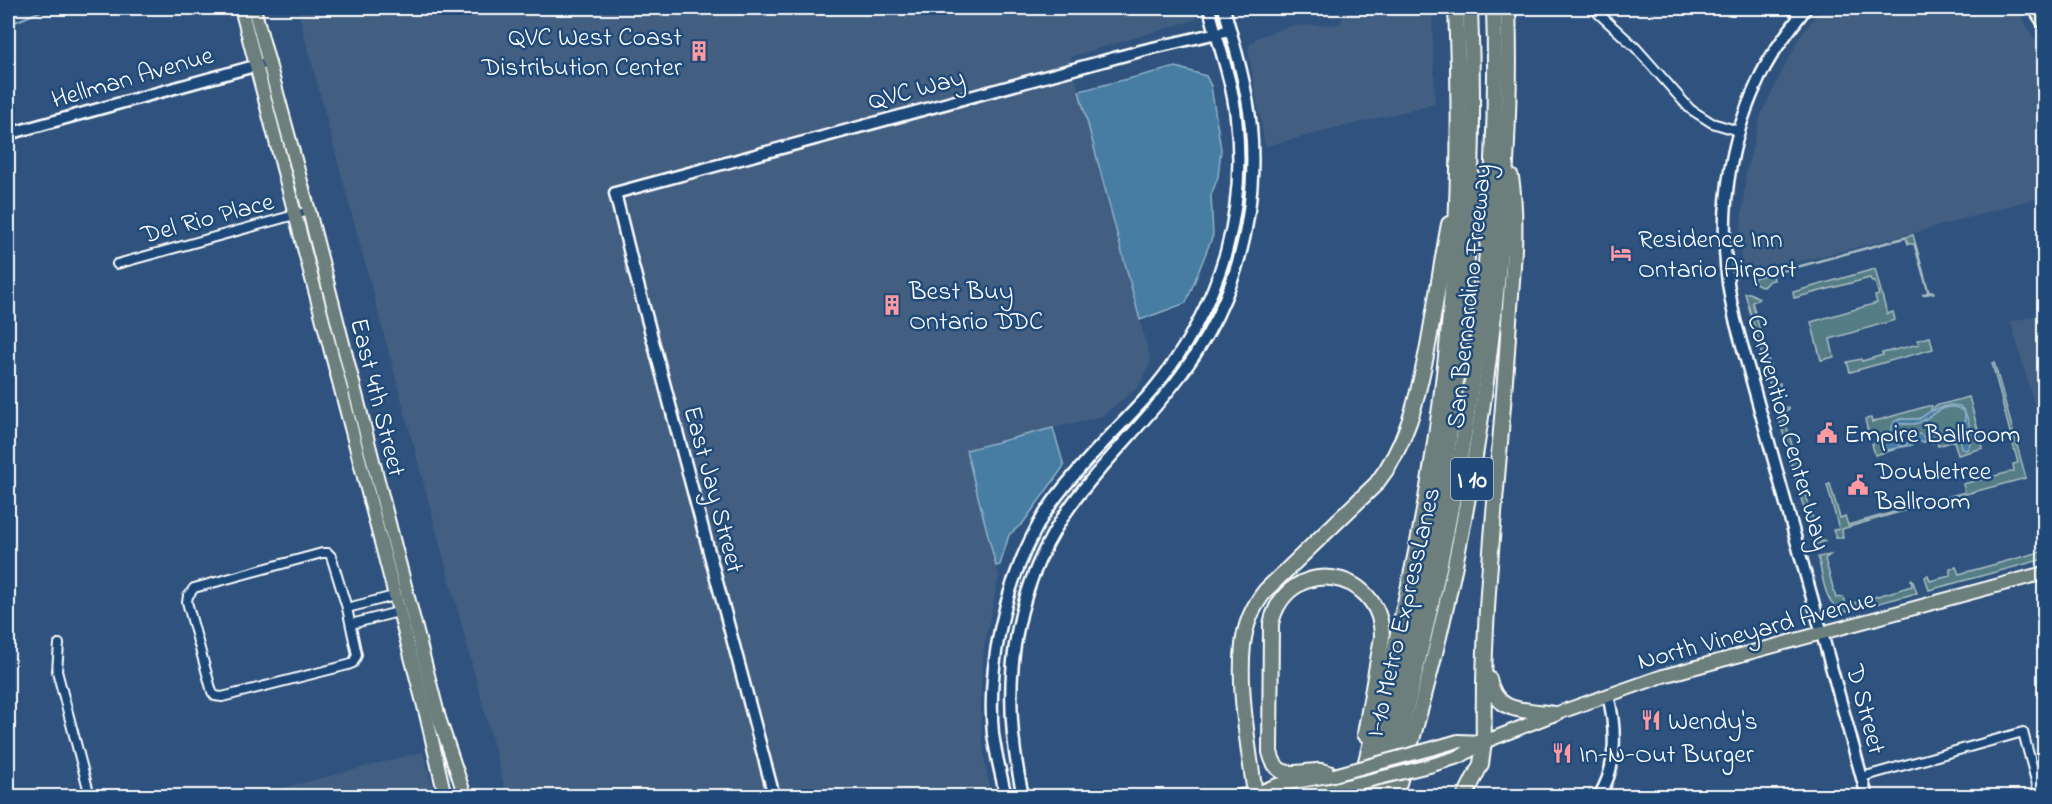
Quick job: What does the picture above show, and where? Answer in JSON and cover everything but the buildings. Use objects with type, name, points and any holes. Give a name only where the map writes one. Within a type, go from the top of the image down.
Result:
[{"type":"highway","name":"San Bernardino Freeway","points":[[1357,796],[1399,635],[1432,466],[1449,318],[1457,186],[1459,114],[1456,8]]},
{"type":"highway","name":"I-10 Metro ExpressLanes","points":[[1370,796],[1413,627],[1435,521],[1452,416],[1467,269],[1471,191],[1470,8]]},
{"type":"highway","name":"I-10 Metro ExpressLanes","points":[[1383,796],[1430,618],[1461,463],[1478,341],[1490,204],[1494,8]]},
{"type":"highway","name":"San Bernardino Freeway","points":[[1395,796],[1429,675],[1464,520],[1493,332],[1507,154],[1508,8]]},
{"type":"highway","points":[[1465,796],[1481,764],[1484,742],[1489,585],[1512,269],[1514,199],[1507,154]]},
{"type":"highway","points":[[1262,795],[1243,685],[1243,646],[1247,627],[1256,604],[1266,590],[1376,484],[1404,439],[1422,378],[1457,186]]},
{"type":"highway","points":[[1334,775],[1318,770],[1292,774],[1282,771],[1273,761],[1269,742],[1270,631],[1274,612],[1280,600],[1294,587],[1322,578],[1344,580],[1365,594],[1376,611],[1381,625],[1382,637],[1371,691],[1357,796]]},
{"type":"highway","points":[[1486,656],[1492,689],[1503,704],[1512,708],[1555,714]]},
{"type":"main road","name":"East 4th Street","points":[[241,8],[445,796]]},
{"type":"main road","name":"East 4th Street","points":[[254,8],[309,211],[439,717],[465,796]]},
{"type":"main road","points":[[2034,8],[2044,24]]},
{"type":"main road","name":"North Vineyard Avenue","points":[[1290,796],[1330,790],[1429,766],[1461,756],[1484,742],[1555,714],[1663,676],[2044,573]]},
{"type":"main road","name":"North Vineyard Avenue","points":[[1240,796],[1262,795],[1277,785],[1334,775],[1458,741],[1484,742]]},
{"type":"street","points":[[1006,796],[993,733],[993,686],[997,643],[1006,604],[1019,569],[1036,528],[1055,500],[1076,473],[1152,391],[1172,365],[1198,324],[1218,277],[1226,251],[1232,226],[1238,178],[1236,117],[1229,81],[1209,8]]},
{"type":"street","points":[[1023,796],[1014,753],[1010,702],[1011,665],[1026,594],[1060,521],[1088,483],[1167,395],[1186,370],[1207,336],[1227,296],[1243,243],[1251,194],[1251,127],[1245,92],[1224,8]]},
{"type":"street","points":[[1789,8],[1803,12]]},
{"type":"street","name":"Convention Center Way","points":[[1803,12],[1780,43],[1759,79],[1739,130],[1725,216],[1727,282],[1735,320],[1823,633]]},
{"type":"street","points":[[1598,14],[1636,48],[1690,109],[1712,123],[1739,130]]},
{"type":"street","name":"QVC Way","points":[[615,193],[1112,59],[1230,30]]},
{"type":"street","name":"Hellman Avenue","points":[[8,134],[269,62]]},
{"type":"street","name":"East Jay Street","points":[[615,193],[774,796]]},
{"type":"street","name":"Del Rio Place","points":[[117,264],[309,211]]},
{"type":"street","points":[[328,553],[331,556],[351,624],[357,655],[353,663],[222,697],[215,696],[212,692],[187,602],[194,588],[328,553]]},
{"type":"street","points":[[347,608],[394,596]]},
{"type":"street","points":[[351,624],[398,612]]},
{"type":"street","name":"D Street","points":[[1823,633],[1867,796]]},
{"type":"street","points":[[59,644],[57,671],[90,796]]},
{"type":"street","points":[[1599,796],[1611,766],[1613,744],[1614,726],[1608,695]]},
{"type":"street","points":[[1862,777],[2023,732],[2040,796]]},
{"type":"shaded area","points":[[297,8],[1194,8],[1197,19],[1070,57],[1151,362],[1138,387],[1102,416],[966,450],[999,577],[985,641],[981,680],[981,727],[986,770],[992,796],[479,796],[505,788]]},
{"type":"shaded area","points":[[1347,8],[1432,8],[1435,104],[1265,146],[1248,49],[1251,43],[1258,37],[1291,26],[1340,23]]},
{"type":"shaded area","points":[[1822,8],[2016,8],[2044,55],[2044,196],[1914,233],[1742,276],[1740,242],[1746,172],[1761,114],[1799,38]]},
{"type":"shaded area","points":[[1176,67],[1206,76],[1211,86],[1221,149],[1218,177],[1211,195],[1213,235],[1186,303],[1140,320],[1079,91]]},
{"type":"shaded area","points":[[2044,313],[2044,439],[2011,322]]},
{"type":"shaded area","points":[[1950,405],[1960,406],[1965,413],[1953,407],[1947,408],[1918,423],[1899,424],[1895,439],[1897,444],[1906,445],[1909,440],[1908,435],[1920,434],[1925,438],[1924,442],[1915,441],[1912,445],[1887,450],[1882,447],[1884,440],[1891,440],[1890,431],[1895,421],[1919,419],[1931,411]]},
{"type":"shaded area","points":[[1965,413],[1971,434],[1967,450],[1962,449],[1960,445],[1964,434]]},
{"type":"shaded area","points":[[1053,428],[1064,466],[1023,523],[1009,535],[1000,565],[996,566],[966,450]]},
{"type":"shaded area","points":[[423,752],[435,796],[286,796],[283,788]]},
{"type":"green space","points":[[1913,235],[1929,292],[1934,293],[1922,295],[1928,292],[1914,244],[1908,244],[1906,238],[1773,274],[1774,280],[1769,281],[1763,287],[1755,283],[1754,278]]},
{"type":"green space","points":[[1875,269],[1887,314],[1893,312],[1895,320],[1830,339],[1834,357],[1821,360],[1811,322],[1877,303],[1875,296],[1879,295],[1875,282],[1872,282],[1870,278],[1794,298],[1793,292]]},
{"type":"green space","points":[[1745,293],[1759,298],[1752,302],[1775,384],[1780,383],[1780,386],[1771,389]]},
{"type":"green space","points":[[1930,337],[1933,349],[1850,372],[1847,362],[1861,359],[1862,361],[1883,355],[1882,353],[1919,344],[1918,340]]},
{"type":"green space","points":[[1994,362],[2026,478],[1947,499],[1947,497],[1965,492],[1963,484],[2014,471],[2013,464],[2018,463],[1992,363]]},
{"type":"green space","points":[[1969,397],[1983,448],[1958,455],[1954,441],[1938,446],[1937,442],[1932,443],[1931,440],[1924,442],[1925,440],[1912,434],[1908,435],[1903,432],[1897,434],[1899,424],[1920,421],[1929,416],[1935,406]]},
{"type":"green space","points":[[1932,406],[1931,411],[1919,419],[1900,419],[1891,440],[1881,444],[1887,450],[1896,449],[1875,455],[1872,444],[1877,442],[1874,431],[1868,432],[1865,419],[1871,418],[1872,422]]},
{"type":"green space","points":[[1786,408],[1789,410],[1783,413],[1819,540],[1826,541],[1814,545],[1777,411]]},
{"type":"green space","points":[[1830,484],[1840,518],[1845,516],[1848,525],[1901,510],[1899,503],[1915,499],[1917,507],[1842,529],[1843,538],[1836,538],[1833,530],[1839,529],[1827,485]]},
{"type":"green space","points":[[2044,551],[2044,559],[1929,590],[1925,577],[1928,575],[1930,581],[1950,576],[1950,569],[1956,567],[1959,574]]},
{"type":"green space","points":[[1830,555],[1825,559],[1836,598],[1843,597],[1847,605],[1912,586],[1912,579],[1917,593],[1845,612],[1838,609],[1826,590],[1818,557]]},
{"type":"waterway","points":[[8,25],[48,8]]},
{"type":"place","name":"QVC West Coast Distribution Center","points":[[699,51]]},
{"type":"place","name":"Residence Inn Ontario Airport","points":[[1621,253]]},
{"type":"place","name":"Best Buy Ontario DDC","points":[[892,305]]},
{"type":"place","name":"Empire Ballroom","points":[[1827,433]]},
{"type":"place","name":"Doubletree Ballroom","points":[[1858,485]]},
{"type":"place","name":"Wendy's","points":[[1651,720]]},
{"type":"place","name":"In-N-Out Burger","points":[[1562,753]]}]
